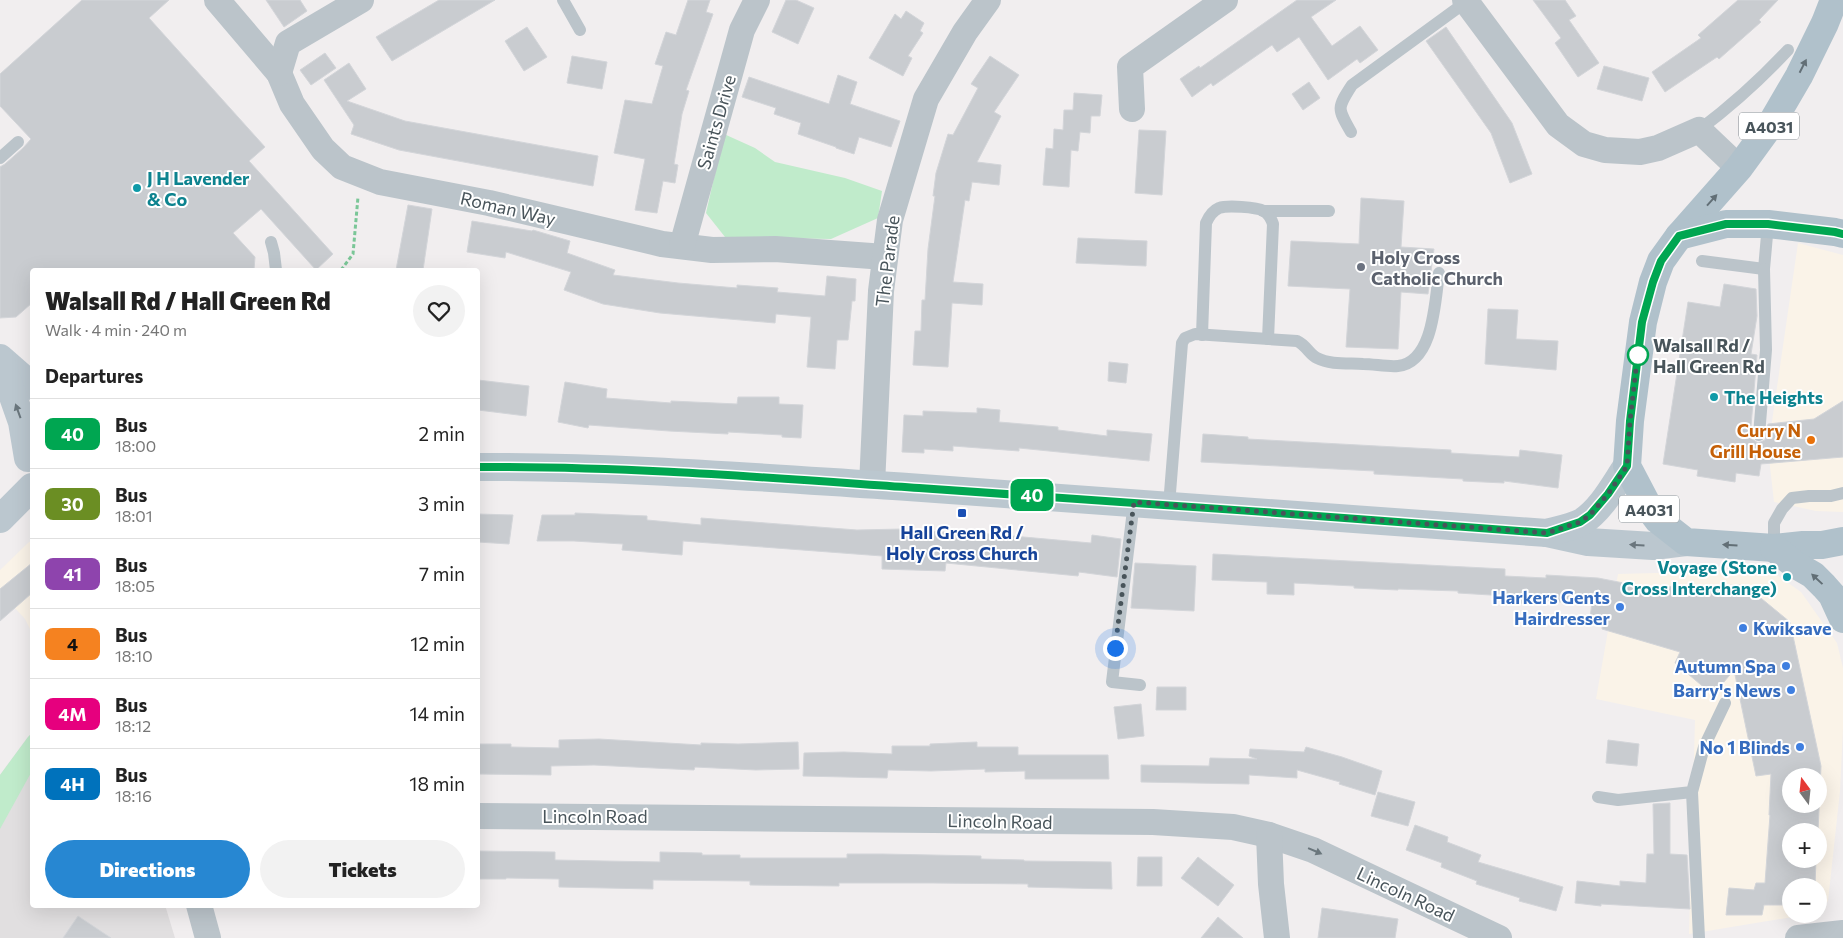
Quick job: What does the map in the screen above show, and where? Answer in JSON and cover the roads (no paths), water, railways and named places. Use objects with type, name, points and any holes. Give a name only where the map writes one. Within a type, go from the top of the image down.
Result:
[{"type":"main road","name":"A4031","points":[[1834,0],[1799,76],[1771,124],[1739,168],[1679,236],[1661,261],[1642,322],[1630,421],[1627,466],[1649,508],[1658,520],[1686,542],[1774,548],[1843,541]]},
{"type":"main road","points":[[1679,236],[1726,224],[1768,224],[1843,234]]},
{"type":"main road","points":[[1774,548],[1794,564],[1813,575],[1824,586],[1832,595],[1843,619]]},
{"type":"street","name":"Roman Way","points":[[217,0],[279,73],[292,104],[323,149],[342,167],[380,182],[489,203],[662,244],[712,250],[775,249],[885,258]]},
{"type":"street","points":[[279,73],[288,44],[361,0]]},
{"type":"street","name":"Saints Drive","points":[[682,246],[742,30],[757,0]]},
{"type":"street","name":"The Parade","points":[[872,485],[881,291],[890,220],[908,165],[926,99],[965,32],[988,0]]},
{"type":"street","points":[[1132,109],[1130,67],[1225,0]]},
{"type":"street","points":[[1466,1],[1558,125],[1584,144],[1606,150],[1640,152],[1667,144],[1699,130],[1739,168]]},
{"type":"street","points":[[0,359],[30,384]]},
{"type":"street","points":[[0,359],[22,422],[30,455],[26,467],[27,478],[30,483]]},
{"type":"street","points":[[1547,533],[1580,522],[1590,515],[1608,494],[1627,466]]},
{"type":"street","points":[[480,467],[659,472],[872,485],[1134,502],[1547,533],[1588,542],[1653,546],[1686,542]]},
{"type":"street","points":[[0,519],[30,489]]},
{"type":"street","name":"Lincoln Road","points":[[480,816],[1153,822],[1233,827],[1269,835],[1313,850],[1499,938]]},
{"type":"street","points":[[1269,835],[1271,884],[1277,938]]},
{"type":"street","points":[[200,908],[208,938]]},
{"type":"street","points":[[1798,938],[1843,933]]},
{"type":"lane","points":[[563,0],[580,30]]},
{"type":"lane","points":[[1351,132],[1340,114],[1342,101],[1352,84],[1466,1]]},
{"type":"lane","points":[[1699,130],[1733,104],[1788,50]]},
{"type":"lane","points":[[0,158],[18,142]]},
{"type":"lane","points":[[1202,335],[1206,223],[1211,213],[1221,207],[1250,208],[1263,211],[1329,211]]},
{"type":"lane","points":[[1263,211],[1270,216],[1273,224],[1268,339]]},
{"type":"lane","points":[[1759,435],[1766,350],[1764,269],[1768,224]]},
{"type":"lane","points":[[271,242],[276,268]]},
{"type":"lane","points":[[1702,261],[1764,269]]},
{"type":"lane","points":[[1169,505],[1182,343],[1186,338],[1195,334],[1297,341],[1304,344],[1316,358],[1328,361],[1398,366],[1410,362],[1423,347],[1431,328],[1439,273]]},
{"type":"lane","points":[[1774,548],[1774,523],[1782,509],[1792,498],[1832,496],[1843,493]]},
{"type":"lane","points":[[1134,502],[1112,682],[1140,685]]},
{"type":"lane","points":[[1699,938],[1692,792],[1704,747],[1725,703]]},
{"type":"lane","points":[[1598,797],[1618,800],[1692,792]]},
{"type":"place","name":"J H Lavender & Co","points":[[137,188]]},
{"type":"place","name":"Holy Cross Catholic Church","points":[[1361,267]]},
{"type":"place","name":"Walsall Rd / Hall Green Rd","points":[[1638,355]]},
{"type":"place","name":"The Heights","points":[[1714,397]]},
{"type":"place","name":"Curry N Grill House","points":[[1811,440]]},
{"type":"place","name":"Hall Green Rd / Holy Cross Church","points":[[962,513]]},
{"type":"place","name":"Voyage (Stone Cross Interchange)","points":[[1787,577]]},
{"type":"place","name":"Harkers Gents Hairdresser","points":[[1620,607]]},
{"type":"place","name":"Kwiksave","points":[[1743,628]]},
{"type":"place","name":"Autumn Spa","points":[[1786,666]]},
{"type":"place","name":"Barry's News","points":[[1791,690]]},
{"type":"place","name":"No 1 Blinds","points":[[1800,747]]}]
